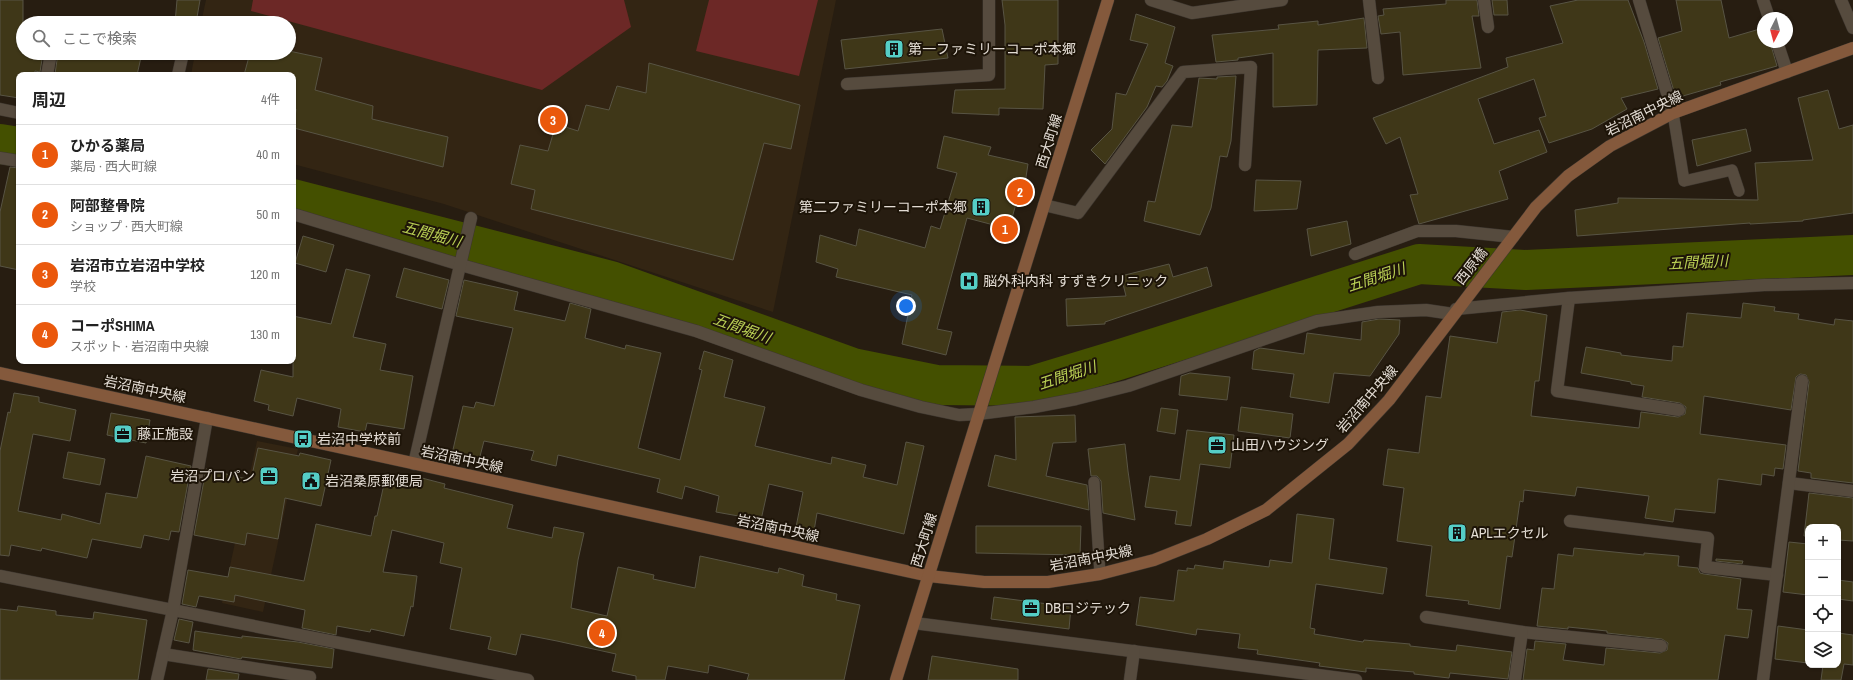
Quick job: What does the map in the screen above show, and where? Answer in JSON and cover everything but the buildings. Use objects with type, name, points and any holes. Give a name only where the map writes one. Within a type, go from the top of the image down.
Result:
[{"type":"street","points":[[847,84],[989,75],[989,0]]},
{"type":"street","name":"西大町線","points":[[896,680],[1108,0]]},
{"type":"street","points":[[1151,0],[1192,13],[1282,0]]},
{"type":"street","points":[[1370,0],[1378,78]]},
{"type":"street","points":[[1484,0],[1488,26]]},
{"type":"street","points":[[1639,0],[1673,113]]},
{"type":"street","points":[[1763,0],[1767,12]]},
{"type":"street","points":[[1841,0],[1853,28]]},
{"type":"street","points":[[1779,48],[1787,72]]},
{"type":"street","name":"岩沼南中央線","points":[[1504,248],[1536,207],[1568,176],[1610,146],[1673,113],[1853,48]]},
{"type":"street","points":[[48,72],[50,60]]},
{"type":"street","points":[[179,72],[181,60]]},
{"type":"street","points":[[1044,205],[1078,213],[1183,72],[1251,67],[1245,165]]},
{"type":"street","points":[[0,110],[16,113]]},
{"type":"street","points":[[0,158],[16,161]]},
{"type":"street","points":[[296,215],[696,331],[869,392],[934,410],[959,415],[979,411],[1076,399],[1128,386],[1317,321],[1378,312],[1457,309],[1569,298],[1764,285],[1853,283]]},
{"type":"street","points":[[414,464],[462,263],[471,218]]},
{"type":"street","points":[[1355,254],[1417,231],[1456,231],[1513,237]]},
{"type":"street","name":"西原橋","points":[[1457,309],[1504,248]]},
{"type":"street","points":[[1569,298],[1557,391],[1679,410]]},
{"type":"street","name":"岩沼南中央線","points":[[0,373],[929,576],[984,582],[1048,582],[1100,574],[1154,560],[1207,539],[1266,510],[1348,444],[1389,400],[1457,309]]},
{"type":"street","points":[[1763,680],[1802,381]]},
{"type":"street","points":[[157,680],[173,610],[207,418]]},
{"type":"street","points":[[1789,483],[1853,491]]},
{"type":"street","points":[[1570,521],[1708,538],[1705,567],[1777,575]]},
{"type":"street","points":[[0,576],[528,680]]},
{"type":"street","points":[[1426,617],[1522,632],[1660,646]]},
{"type":"street","points":[[914,623],[1356,680]]},
{"type":"street","points":[[1515,680],[1522,632]]},
{"type":"street","points":[[1130,680],[1134,651]]},
{"type":"street","points":[[163,654],[310,677]]},
{"type":"lane","points":[[1673,113],[1684,181],[1732,170],[1739,191]]},
{"type":"lane","points":[[1094,482],[1100,574]]},
{"type":"shaded area","points":[[206,0],[836,0],[773,312],[444,204],[296,165],[296,72],[192,72],[194,60],[296,60],[296,16],[203,16]]},
{"type":"shaded area","points":[[253,0],[624,0],[631,27],[542,90],[296,23],[296,16],[269,16],[251,11]]},
{"type":"shaded area","points":[[709,0],[818,0],[799,76],[696,51]]},
{"type":"shaded area","points":[[257,441],[298,449],[263,612],[222,603]]},
{"type":"waterway","name":"五間堀川","points":[[0,144],[16,147]]},
{"type":"waterway","name":"五間堀川","points":[[296,200],[611,281],[853,368],[937,385],[1032,386],[1419,264],[1526,270],[1853,255]]},
{"type":"place","name":"第一ファミリーコーポ本郷","points":[[894,49]]},
{"type":"place","name":"岩沼市立岩沼中学校","points":[[553,120]]},
{"type":"place","name":"阿部整骨院","points":[[1020,192]]},
{"type":"place","name":"第二ファミリーコーポ本郷","points":[[981,207]]},
{"type":"place","name":"ひかる薬局","points":[[1005,229]]},
{"type":"place","name":"脳外科内科 すずきクリニック","points":[[969,281]]},
{"type":"place","name":"藤正施設","points":[[123,434]]},
{"type":"place","name":"岩沼中学校前","points":[[303,439]]},
{"type":"place","name":"山田ハウジング","points":[[1217,445]]},
{"type":"place","name":"岩沼プロパン","points":[[269,476]]},
{"type":"place","name":"岩沼桑原郵便局","points":[[311,481]]},
{"type":"place","name":"APLエクセル","points":[[1457,533]]},
{"type":"place","name":"DBロジテック","points":[[1031,608]]},
{"type":"place","name":"コーポSHIMA","points":[[602,633]]}]
